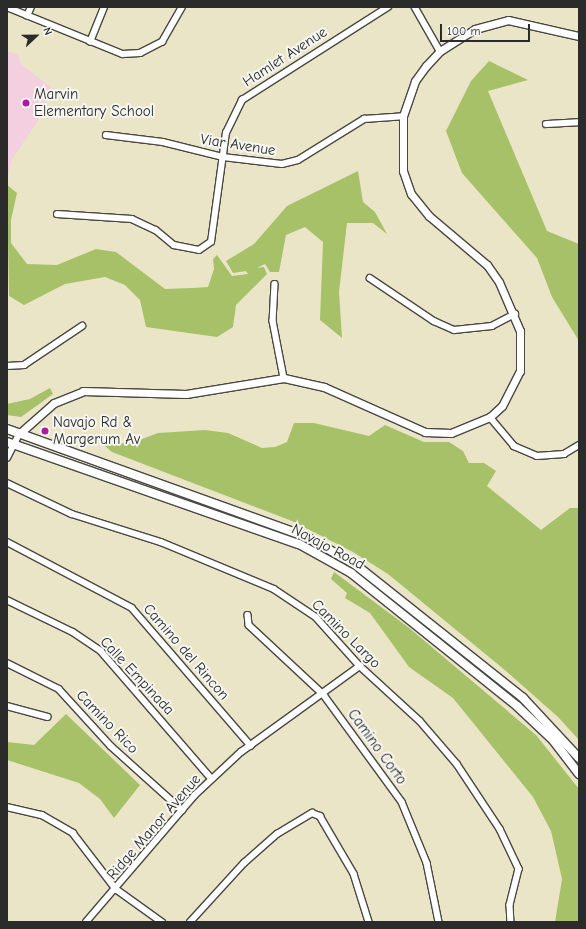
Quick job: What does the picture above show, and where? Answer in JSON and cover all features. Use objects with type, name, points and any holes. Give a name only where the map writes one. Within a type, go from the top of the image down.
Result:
[{"type":"main road","name":"Navajo Road","points":[[7,428],[305,536],[356,565],[523,698],[579,758]]},
{"type":"main road","name":"Navajo Road","points":[[7,442],[299,544],[352,573],[517,706],[553,740],[579,774]]},
{"type":"street","points":[[7,7],[90,42],[123,54],[150,49],[168,36],[182,7]]},
{"type":"street","points":[[27,16],[31,7]]},
{"type":"street","points":[[90,42],[104,7]]},
{"type":"street","name":"Hamlet Avenue","points":[[57,214],[132,219],[156,230],[174,245],[199,250],[208,245],[226,132],[242,100],[388,7]]},
{"type":"street","points":[[415,7],[440,52]]},
{"type":"street","points":[[7,458],[20,433],[54,403],[83,391],[186,394],[284,378],[324,387],[425,432],[450,433],[490,417],[502,406],[520,371],[522,345],[515,314],[487,265],[429,216],[411,194],[400,152],[403,116],[415,81],[440,52],[474,29],[508,20],[579,36]]},
{"type":"street","name":"Viar Avenue","points":[[106,135],[163,142],[223,157],[287,163],[298,160],[364,119],[403,116]]},
{"type":"street","points":[[546,124],[579,122]]},
{"type":"street","points":[[370,278],[434,321],[454,330],[492,326],[515,314]]},
{"type":"street","points":[[275,284],[273,321],[284,378]]},
{"type":"street","points":[[7,366],[24,365],[82,326]]},
{"type":"street","points":[[490,417],[514,446],[537,456],[564,454],[579,445]]},
{"type":"street","name":"Camino Largo","points":[[7,483],[72,514],[161,542],[274,589],[316,618],[360,666],[420,721],[452,759],[500,829],[519,869],[510,904],[511,922]]},
{"type":"street","name":"Camino del Rincon","points":[[7,542],[132,608],[251,746]]},
{"type":"street","name":"Calle Empinada","points":[[7,600],[73,632],[101,652],[212,779]]},
{"type":"street","name":"Camino Corto","points":[[248,615],[248,625],[324,695],[402,802],[427,862],[439,922]]},
{"type":"street","name":"Camino Rico","points":[[7,663],[59,690],[111,746],[182,810]]},
{"type":"street","name":"Ridge Manor Avenue","points":[[86,922],[116,889],[182,810],[212,779],[251,746],[324,695],[360,666]]},
{"type":"street","points":[[7,706],[48,717]]},
{"type":"street","points":[[7,807],[42,815],[72,833],[116,889],[162,922]]},
{"type":"street","points":[[190,922],[244,863],[276,834],[306,814],[316,814],[354,874],[368,922]]},
{"type":"shaded area","name":"Marvin Elementary School","points":[[7,51],[18,55],[21,64],[52,88],[39,119],[11,161],[7,182]]},
{"type":"green space","points":[[489,61],[528,80],[488,91],[547,231],[579,244],[579,341],[552,297],[537,258],[462,173],[446,131],[471,81]]},
{"type":"green space","points":[[358,171],[363,202],[375,212],[387,234],[373,223],[347,223],[339,292],[342,338],[320,320],[323,242],[305,227],[286,235],[279,272],[270,272],[265,264],[257,268],[264,267],[267,274],[236,305],[233,327],[217,337],[146,327],[140,300],[125,285],[105,277],[65,284],[24,305],[9,296],[7,185],[17,193],[11,220],[11,243],[27,264],[57,265],[96,249],[116,252],[165,289],[192,288],[208,287],[214,269],[213,259],[217,255],[232,276],[248,274],[246,271],[233,273],[226,261],[254,244],[287,206]]},
{"type":"green space","points":[[50,388],[53,394],[21,417],[7,415],[7,404],[30,399]]},
{"type":"green space","points":[[294,423],[314,423],[369,436],[385,425],[424,442],[449,442],[463,451],[469,463],[484,463],[496,471],[487,486],[541,530],[570,508],[579,508],[579,740],[558,717],[506,671],[388,574],[353,552],[292,521],[112,452],[98,440],[129,444],[158,433],[205,430],[228,433],[262,448],[275,447],[287,442]]},
{"type":"green space","points":[[334,572],[408,627],[536,735],[579,789],[579,922],[555,922],[562,879],[551,831],[533,797],[453,698],[409,667],[370,613],[345,598],[347,593],[331,579]]},
{"type":"green space","points":[[66,714],[140,785],[114,818],[100,799],[79,783],[7,760],[7,742],[34,745]]},
{"type":"place","name":"Marvin Elementary School","points":[[26,103]]},
{"type":"place","name":"Navajo Rd & Margerum Av","points":[[45,431]]}]
